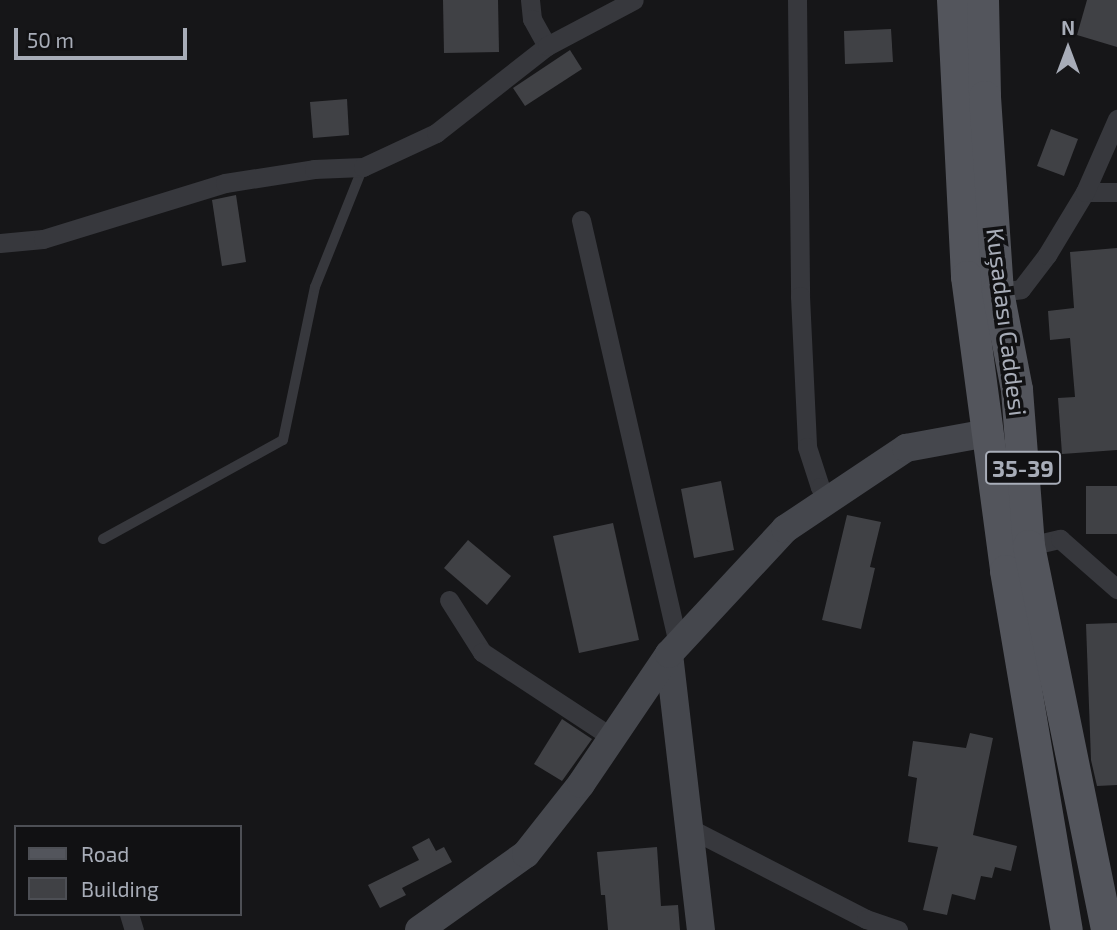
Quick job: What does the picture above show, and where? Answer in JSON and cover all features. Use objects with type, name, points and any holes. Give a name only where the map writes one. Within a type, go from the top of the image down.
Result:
[{"type":"main road","name":"Kuşadası Caddesi","points":[[953,0],[967,277],[1006,571],[1067,930]]},
{"type":"main road","name":"Kuşadası Caddesi","points":[[983,0],[985,97],[998,292],[1017,390],[1029,546],[1107,930]]},
{"type":"street","points":[[530,0],[532,19],[547,46]]},
{"type":"street","points":[[0,243],[43,239],[225,183],[314,169],[362,167],[436,134],[547,46],[634,0]]},
{"type":"street","points":[[797,0],[800,296],[807,447],[820,486],[830,499]]},
{"type":"street","points":[[998,292],[1021,289],[1047,255],[1085,192],[1117,120]]},
{"type":"street","points":[[1085,192],[1117,192]]},
{"type":"street","points":[[581,220],[673,649],[701,930]]},
{"type":"street","points":[[419,930],[526,854],[581,784],[673,649],[785,529],[906,448],[988,433]]},
{"type":"street","points":[[1029,546],[1060,539],[1117,589]]},
{"type":"street","points":[[449,600],[482,652],[613,738]]},
{"type":"street","points":[[689,828],[866,919],[898,930]]},
{"type":"lane","points":[[103,539],[283,440],[315,287],[362,167]]},
{"type":"building","points":[[443,0],[498,0],[499,52],[444,53]]},
{"type":"building","points":[[1087,0],[1117,0],[1117,47],[1077,35]]},
{"type":"building","points":[[891,29],[893,62],[845,64],[844,31]]},
{"type":"building","points":[[570,50],[582,69],[525,106],[513,88]]},
{"type":"building","points":[[347,99],[349,135],[313,138],[310,102]]},
{"type":"building","points":[[1051,129],[1078,139],[1064,176],[1037,166]]},
{"type":"building","points":[[236,195],[246,262],[222,266],[212,200]]},
{"type":"building","points":[[1117,248],[1117,450],[1062,454],[1058,398],[1075,397],[1070,338],[1050,340],[1048,311],[1074,308],[1070,252]]},
{"type":"building","points":[[721,481],[734,550],[694,558],[681,489]]},
{"type":"building","points":[[1086,486],[1117,486],[1117,534],[1086,534]]},
{"type":"building","points":[[847,515],[881,522],[870,567],[875,568],[861,629],[822,620]]},
{"type":"building","points":[[613,523],[639,640],[579,653],[553,536]]},
{"type":"building","points":[[468,540],[511,576],[487,605],[444,568]]},
{"type":"building","points":[[1117,623],[1117,785],[1097,786],[1091,760],[1086,624]]},
{"type":"building","points":[[562,719],[592,739],[562,781],[534,764]]},
{"type":"building","points":[[970,733],[993,738],[973,835],[1017,846],[1011,871],[995,867],[992,878],[981,876],[975,900],[952,894],[947,915],[923,910],[938,847],[908,842],[917,778],[908,776],[913,741],[966,748]]},
{"type":"building","points":[[429,838],[436,851],[444,847],[452,862],[402,888],[406,895],[380,908],[368,885],[419,860],[412,847]]},
{"type":"building","points":[[657,847],[661,906],[678,905],[680,930],[608,930],[597,852]]}]
